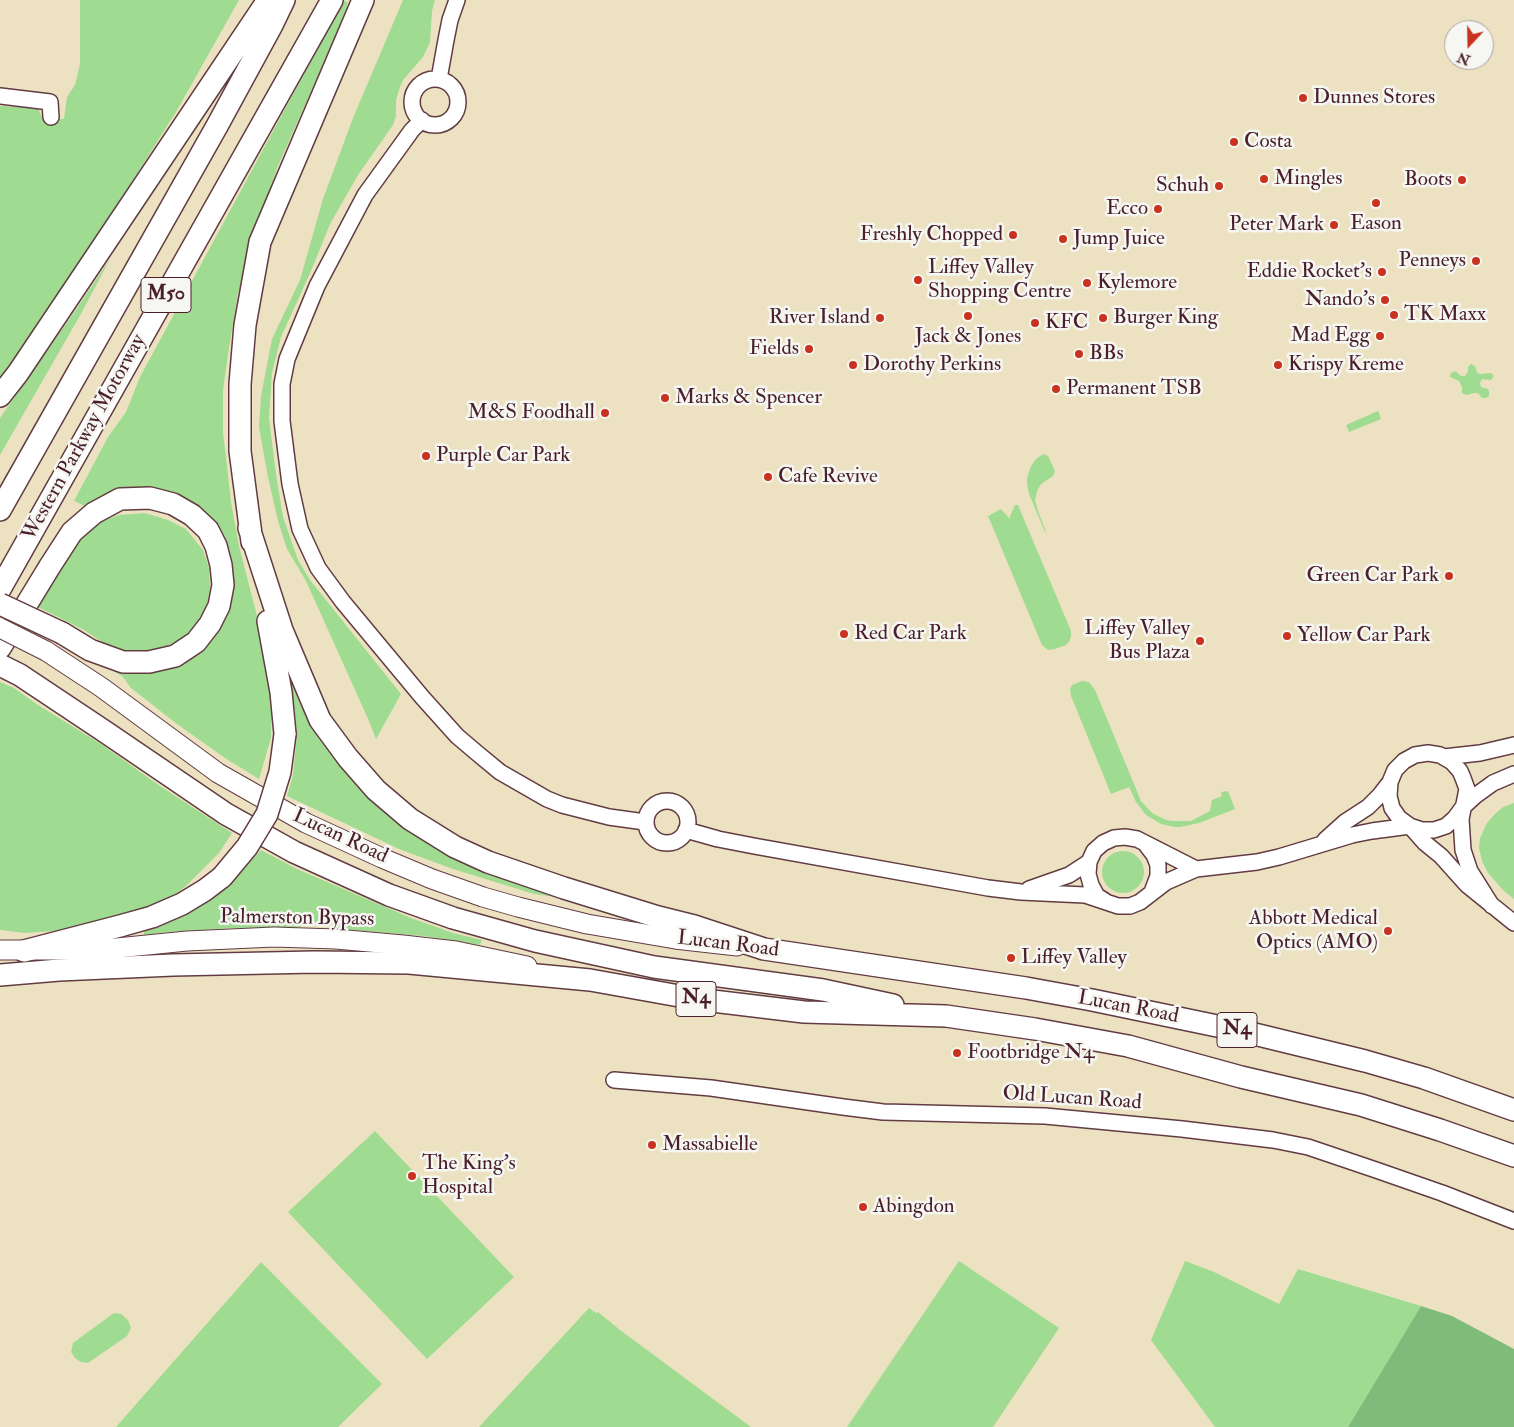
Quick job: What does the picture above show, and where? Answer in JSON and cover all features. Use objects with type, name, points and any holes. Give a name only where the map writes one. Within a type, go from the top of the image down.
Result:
[{"type":"highway","points":[[0,396],[18,373],[268,0]]},
{"type":"highway","name":"Western Parkway Motorway","points":[[0,510],[217,126],[284,0]]},
{"type":"highway","name":"Western Parkway Motorway","points":[[0,589],[332,0]]},
{"type":"highway","points":[[24,951],[152,917],[182,904],[222,877],[247,846],[267,814],[280,772],[285,734],[276,667],[249,528],[240,451],[240,384],[245,325],[260,242],[363,0]]},
{"type":"highway","points":[[0,604],[62,633],[90,650],[123,662],[149,662],[175,656],[196,642],[210,624],[220,606],[223,585],[221,565],[216,546],[208,530],[192,516],[173,504],[150,498],[120,499],[94,513],[72,532],[50,566],[0,648]]},
{"type":"highway","points":[[249,528],[282,630],[320,720],[348,758],[376,790],[410,819],[455,847],[488,862],[564,888],[694,926],[764,949]]},
{"type":"highway","points":[[0,665],[20,675],[226,814],[294,852],[389,895],[453,918],[535,941],[654,967],[823,990],[946,1016]]},
{"type":"highway","name":"Lucan Road","points":[[764,949],[1026,988],[1246,1032],[1365,1061],[1432,1081],[1514,1110]]},
{"type":"highway","name":"Lucan Road","points":[[0,975],[69,970],[314,962],[408,964],[590,980],[696,999],[750,1006],[820,1012],[946,1016],[1035,1028],[1128,1046],[1241,1077],[1369,1108],[1514,1156]]},
{"type":"main road","name":"Lucan Road","points":[[0,628],[46,651],[101,687],[218,773],[306,823],[432,879],[483,898],[587,924],[676,939],[764,949]]},
{"type":"main road","name":"Palmerston Bypass","points":[[0,950],[97,950],[187,941],[274,937],[336,938],[456,951],[590,980]]},
{"type":"street","points":[[439,79],[450,20],[457,0]]},
{"type":"street","points":[[439,79],[446,82],[456,93],[456,111],[448,120],[442,123],[428,123],[416,115],[412,100],[414,92],[424,81],[439,79]]},
{"type":"street","points":[[0,96],[50,102],[51,117]]},
{"type":"street","points":[[422,120],[412,130],[364,195],[317,286],[287,359],[282,384],[282,421],[290,484],[300,529],[318,568],[343,602],[422,697],[457,736],[477,753],[500,772],[547,799],[562,805],[609,817],[645,822]]},
{"type":"street","points":[[1444,757],[1480,753],[1514,745]]},
{"type":"street","points":[[1492,906],[1470,871],[1463,850],[1461,819],[1467,789],[1460,771],[1452,762],[1444,757],[1428,753],[1415,755],[1404,761],[1395,770],[1390,782],[1389,796],[1392,808],[1399,818],[1441,856],[1467,885],[1492,906],[1514,923]]},
{"type":"street","points":[[686,830],[754,846],[978,886],[1021,892],[1085,895],[1118,906],[1130,906],[1140,902],[1166,882],[1196,869],[1257,862],[1352,835],[1410,826],[1422,830],[1434,830],[1446,826],[1475,796],[1493,783],[1514,774]]},
{"type":"street","points":[[1322,843],[1345,822],[1368,807],[1390,782]]},
{"type":"street","points":[[669,800],[680,805],[688,820],[686,830],[677,840],[670,843],[662,843],[650,835],[647,829],[645,822],[648,811],[657,803],[669,800]]},
{"type":"street","points":[[1107,903],[1098,896],[1091,886],[1088,874],[1089,862],[1098,847],[1114,838],[1137,839],[1196,869]]},
{"type":"street","points":[[1147,845],[1158,865],[1158,876],[1152,892]]},
{"type":"street","points":[[1021,892],[1069,874],[1089,862]]},
{"type":"street","name":"Old Lucan Road","points":[[614,1080],[711,1088],[882,1112],[1046,1116],[1273,1140],[1308,1147],[1442,1193],[1514,1221]]},
{"type":"green space","points":[[80,0],[239,0],[176,112],[114,210],[0,378],[0,106],[38,108],[42,118],[64,119],[67,97],[75,85],[80,64]]},
{"type":"green space","points":[[344,0],[348,3],[343,19],[277,168],[256,232],[238,293],[223,391],[223,432],[231,502],[239,546],[265,647],[272,692],[271,738],[259,779],[177,724],[131,688],[122,676],[97,661],[126,669],[214,635],[219,534],[116,491],[95,499],[85,506],[74,501],[108,437],[126,412],[140,377]]},
{"type":"green space","points":[[403,0],[435,0],[432,11],[430,42],[423,57],[403,80],[396,100],[396,116],[393,125],[358,175],[330,224],[281,337],[272,373],[269,418],[283,517],[298,560],[310,580],[401,694],[376,739],[306,581],[287,549],[278,521],[259,427],[261,396],[272,339],[300,280],[323,199],[353,118]]},
{"type":"green space","points":[[110,259],[82,312],[0,455],[0,418]]},
{"type":"green space","points":[[1471,364],[1475,366],[1479,374],[1491,373],[1494,376],[1491,380],[1482,379],[1480,383],[1481,387],[1488,389],[1489,396],[1486,398],[1482,398],[1478,393],[1467,395],[1462,393],[1459,381],[1450,377],[1451,373],[1455,371],[1461,376],[1465,376]]},
{"type":"green space","points":[[1378,411],[1381,419],[1349,432],[1346,425]]},
{"type":"green space","points":[[1043,454],[1048,456],[1055,471],[1053,476],[1041,484],[1035,500],[1046,532],[1029,494],[1027,483],[1031,466]]},
{"type":"green space","points":[[1015,505],[1018,505],[1071,631],[1069,642],[1055,649],[1048,650],[1042,645],[988,516],[1001,509],[1010,519]]},
{"type":"green space","points":[[145,513],[168,520],[186,529],[203,550],[209,568],[210,588],[207,605],[197,623],[183,638],[161,649],[144,652],[118,650],[84,630],[36,606],[77,541],[98,523],[119,515]]},
{"type":"green space","points":[[286,678],[291,678],[299,702],[323,741],[353,781],[391,817],[607,912],[557,897],[534,894],[453,869],[399,849],[287,796],[293,775],[297,734],[295,712]]},
{"type":"green space","points":[[1082,681],[1089,682],[1095,690],[1141,801],[1152,813],[1166,820],[1191,821],[1210,811],[1212,800],[1222,796],[1221,792],[1228,791],[1235,809],[1199,823],[1174,827],[1161,824],[1146,815],[1136,802],[1129,787],[1111,794],[1071,696],[1070,689],[1072,685]]},
{"type":"green space","points":[[0,682],[14,688],[101,744],[160,786],[232,833],[219,853],[186,886],[169,899],[119,917],[55,931],[25,933],[0,930]]},
{"type":"green space","points":[[1514,803],[1514,899],[1488,873],[1482,861],[1479,848],[1480,838],[1487,823],[1503,807]]},
{"type":"green space","points":[[261,850],[297,869],[411,918],[453,933],[482,940],[480,945],[424,936],[340,929],[333,923],[306,923],[300,927],[233,928],[144,935],[144,930],[158,927],[189,914],[227,887]]},
{"type":"green space","points":[[1123,851],[1138,857],[1144,872],[1138,887],[1123,893],[1108,887],[1102,872],[1108,857]]},
{"type":"green space","points":[[375,1131],[514,1277],[427,1359],[288,1212]]},
{"type":"green space","points":[[959,1261],[1059,1328],[993,1427],[847,1427]]},
{"type":"green space","points":[[1185,1261],[1214,1272],[1279,1304],[1298,1269],[1421,1306],[1348,1427],[1215,1427],[1151,1340]]},
{"type":"green space","points":[[261,1262],[382,1384],[338,1427],[116,1427]]},
{"type":"green space","points":[[1421,1306],[1452,1316],[1514,1349],[1514,1427],[1348,1427]]},
{"type":"green space","points":[[589,1308],[596,1313],[598,1312],[751,1427],[479,1427]]},
{"type":"green space","points":[[115,1313],[121,1314],[128,1320],[131,1328],[127,1336],[88,1363],[81,1362],[75,1358],[71,1352],[73,1343]]},
{"type":"place","name":"Dunnes Stores","points":[[1303,98]]},
{"type":"place","name":"Costa","points":[[1234,142]]},
{"type":"place","name":"Mingles","points":[[1264,179]]},
{"type":"place","name":"Boots","points":[[1462,180]]},
{"type":"place","name":"Schuh","points":[[1219,186]]},
{"type":"place","name":"Eason","points":[[1376,203]]},
{"type":"place","name":"Ecco","points":[[1158,209]]},
{"type":"place","name":"Peter Mark","points":[[1334,225]]},
{"type":"place","name":"Freshly Chopped","points":[[1013,235]]},
{"type":"place","name":"Jump Juice","points":[[1063,239]]},
{"type":"place","name":"Penneys","points":[[1476,261]]},
{"type":"place","name":"Eddie Rocket's","points":[[1382,272]]},
{"type":"place","name":"Liffey Valley Shopping Centre","points":[[918,280]]},
{"type":"place","name":"Kylemore","points":[[1087,283]]},
{"type":"place","name":"Nando's","points":[[1385,300]]},
{"type":"place","name":"TK Maxx","points":[[1394,315]]},
{"type":"place","name":"Jack & Jones","points":[[968,316]]},
{"type":"place","name":"River Island","points":[[880,318]]},
{"type":"place","name":"Burger King","points":[[1103,318]]},
{"type":"place","name":"KFC","points":[[1035,323]]},
{"type":"place","name":"Mad Egg","points":[[1380,336]]},
{"type":"place","name":"Fields","points":[[809,349]]},
{"type":"place","name":"BBs","points":[[1079,354]]},
{"type":"place","name":"Dorothy Perkins","points":[[853,365]]},
{"type":"place","name":"Krispy Kreme","points":[[1278,365]]},
{"type":"place","name":"Permanent TSB","points":[[1056,389]]},
{"type":"place","name":"Marks & Spencer","points":[[665,398]]},
{"type":"place","name":"M&S Foodhall","points":[[605,413]]},
{"type":"place","name":"Purple Car Park","points":[[426,456]]},
{"type":"place","name":"Cafe Revive","points":[[768,477]]},
{"type":"place","name":"Green Car Park","points":[[1449,576]]},
{"type":"place","name":"Red Car Park","points":[[844,634]]},
{"type":"place","name":"Yellow Car Park","points":[[1287,636]]},
{"type":"place","name":"Liffey Valley Bus Plaza","points":[[1200,641]]},
{"type":"place","name":"Abbott Medical Optics (AMO)","points":[[1388,931]]},
{"type":"place","name":"Liffey Valley","points":[[1011,958]]},
{"type":"place","name":"Footbridge N4","points":[[957,1053]]},
{"type":"place","name":"Massabielle","points":[[652,1145]]},
{"type":"place","name":"The King's Hospital","points":[[412,1176]]},
{"type":"place","name":"Abingdon","points":[[863,1207]]}]
